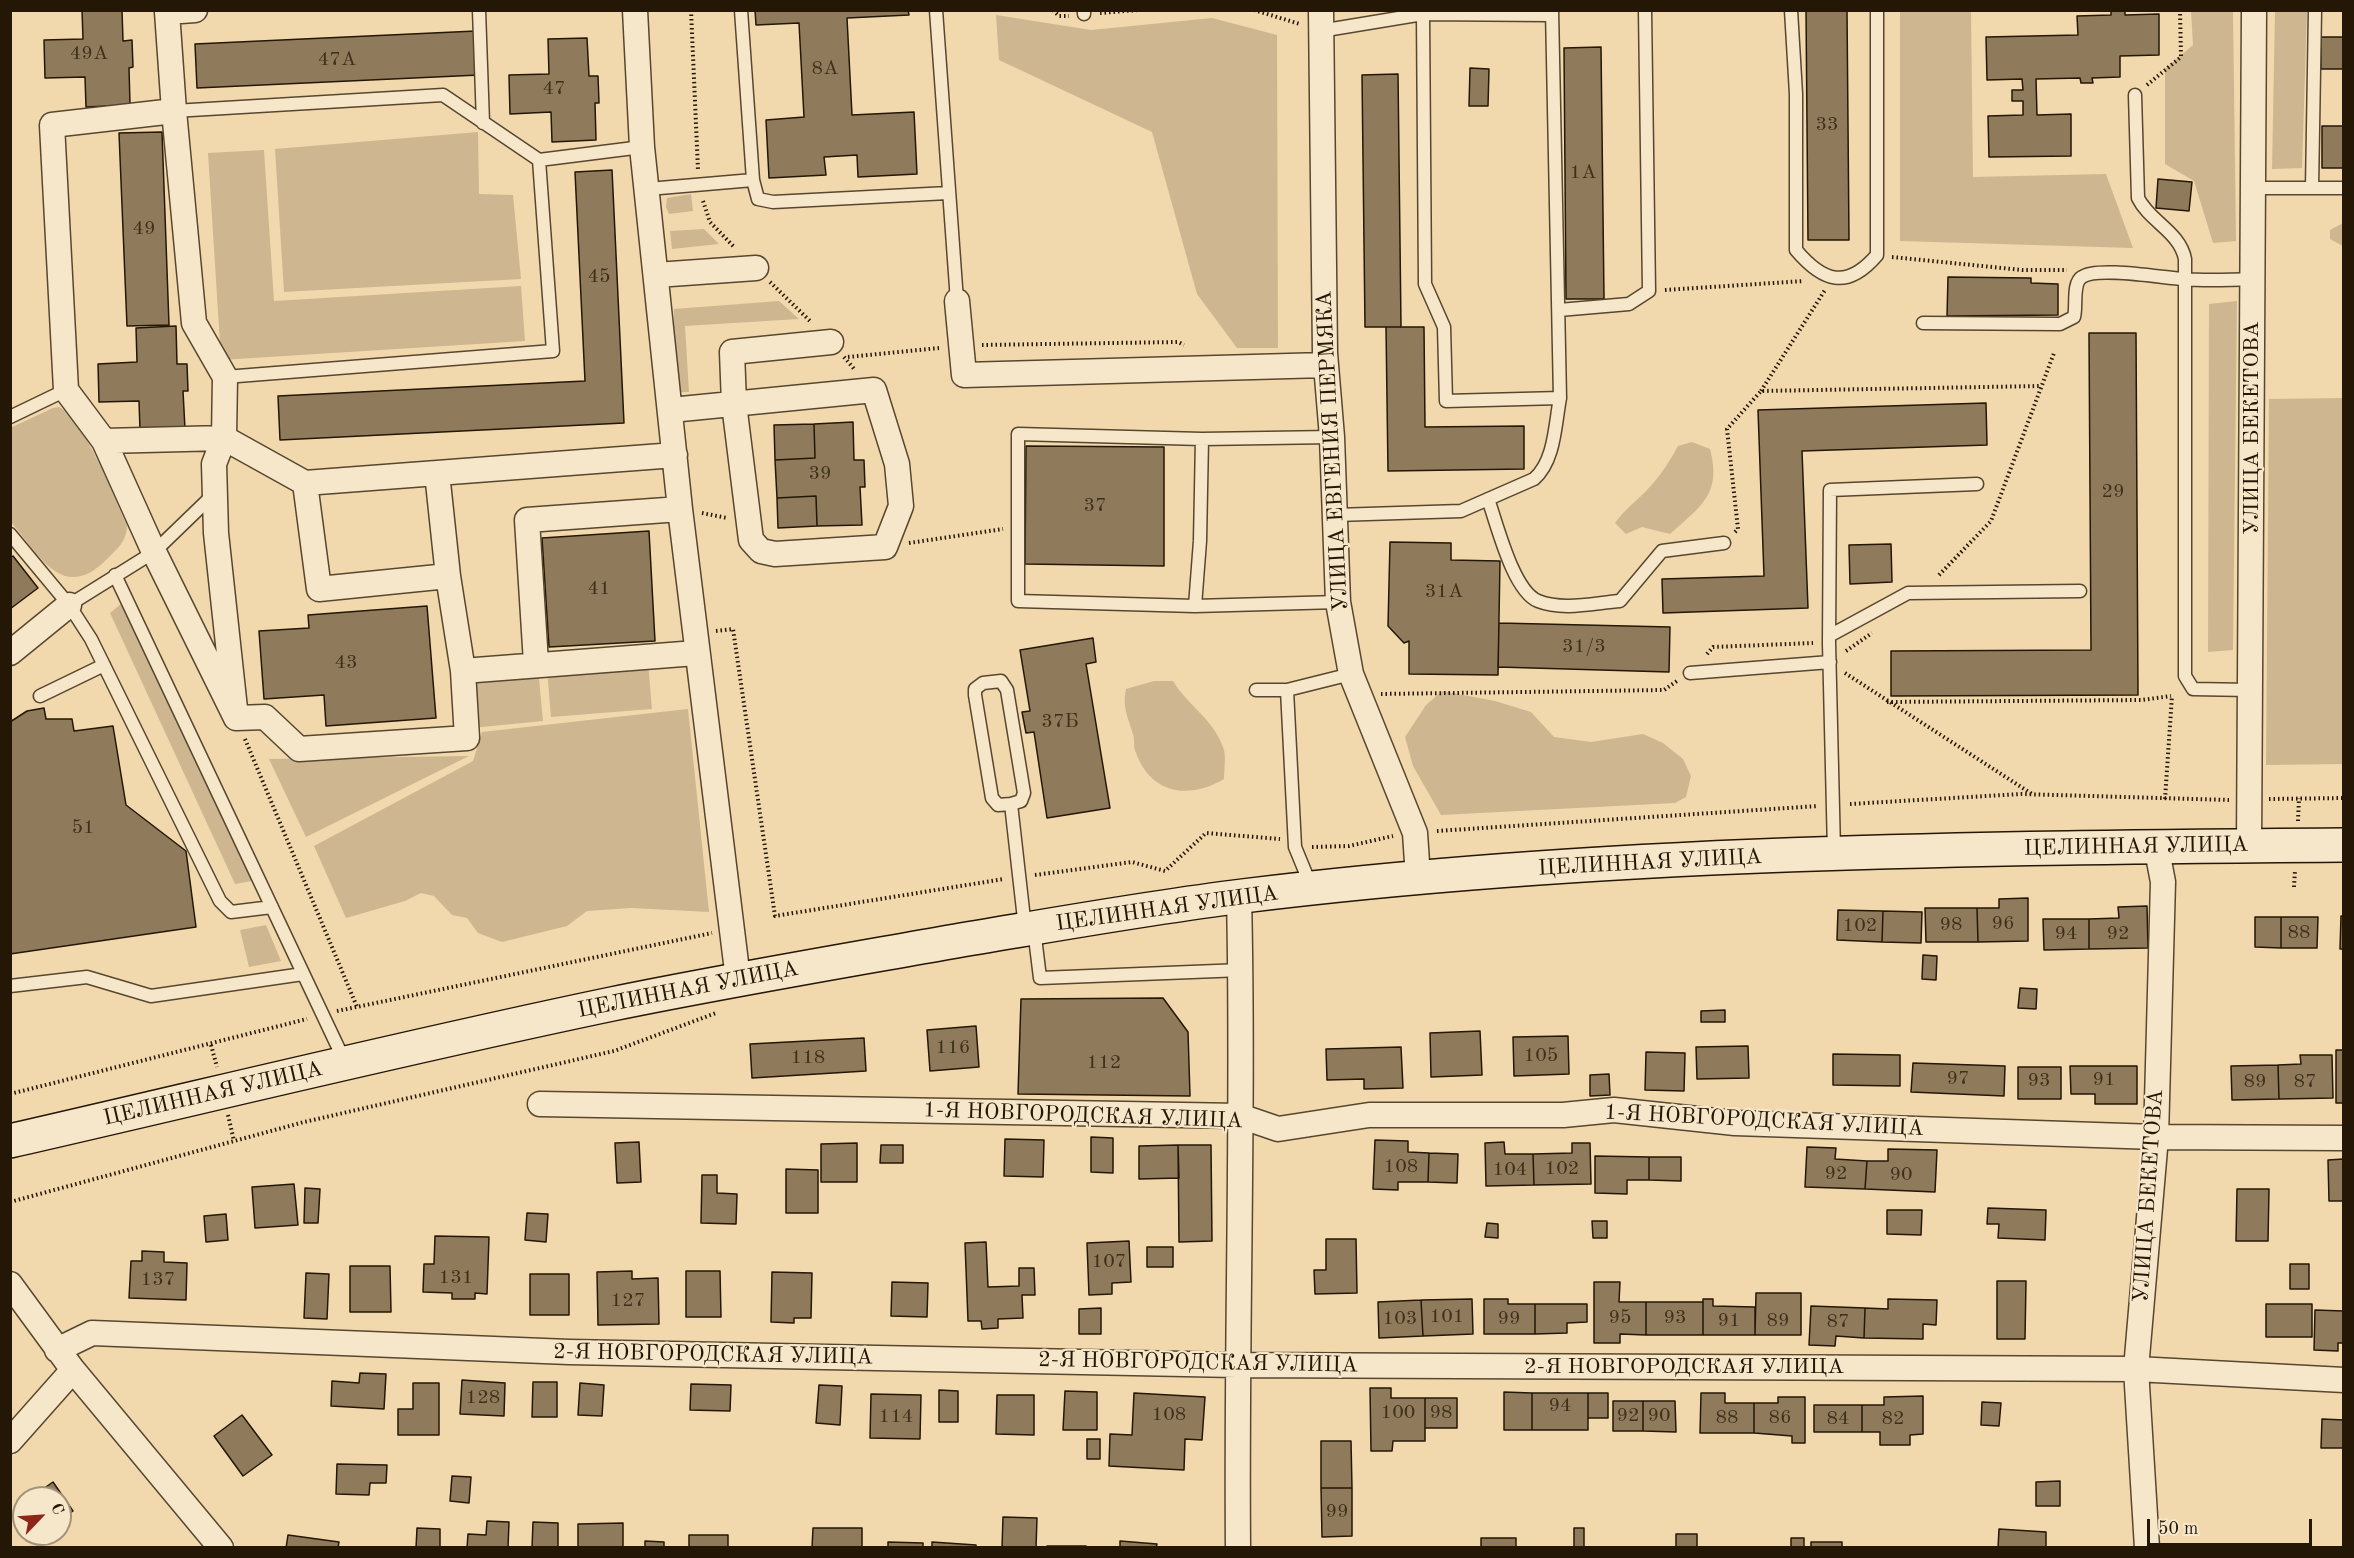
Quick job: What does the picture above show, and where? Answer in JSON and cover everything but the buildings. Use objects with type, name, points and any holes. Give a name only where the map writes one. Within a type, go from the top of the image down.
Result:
[{"type":"main road","name":"ЦЕЛИННАЯ УЛИЦА","points":[[10,1141],[345,1062],[738,979],[1030,929],[1239,897],[1418,877],[1834,853],[2156,845],[2343,845]]},
{"type":"street","points":[[195,10],[175,11],[174,111],[194,323],[225,377],[224,438],[214,464],[216,533],[236,718]]},
{"type":"street","points":[[635,10],[642,147],[680,508],[738,979]]},
{"type":"street","name":"УЛИЦА БЕКЕТОВА","points":[[2249,846],[2254,10]]},
{"type":"street","name":"УЛИЦА ЕВГЕНИЯ ПЕРМЯКА","points":[[1320,21],[1325,365],[1332,437],[1338,602],[1355,684],[1414,833],[1418,877]]},
{"type":"street","points":[[174,111],[52,125],[66,390],[104,441],[154,552],[236,718]]},
{"type":"street","points":[[656,275],[756,268]]},
{"type":"street","points":[[957,301],[964,375],[1325,365]]},
{"type":"street","points":[[671,410],[734,404],[874,390],[897,464],[901,506],[885,546],[775,554],[761,550],[751,540],[734,404],[732,352],[831,342]]},
{"type":"street","points":[[104,441],[224,438],[305,483],[675,455]]},
{"type":"street","points":[[236,718],[265,717],[299,749],[467,738],[463,671],[447,576],[436,473]]},
{"type":"street","points":[[305,483],[319,589],[447,576]]},
{"type":"street","points":[[536,663],[527,520],[680,508]]},
{"type":"street","points":[[10,653],[69,605]]},
{"type":"street","points":[[463,671],[695,642]]},
{"type":"street","name":"УЛИЦА БЕКЕТОВА","points":[[2147,1548],[2136,1369],[2156,1137],[2163,882],[2156,845]]},
{"type":"street","points":[[1238,1548],[1236,1365],[1242,970],[1239,897]]},
{"type":"street","name":"1-Я НОВГОРОДСКАЯ УЛИЦА","points":[[540,1104],[1240,1116],[1278,1129],[1369,1115],[1563,1115],[1614,1110],[1735,1123],[2156,1137],[2343,1138]]},
{"type":"street","points":[[10,1284],[57,1350],[221,1548]]},
{"type":"street","name":"2-Я НОВГОРОДСКАЯ УЛИЦА","points":[[57,1350],[92,1333],[557,1352],[1236,1365],[2136,1369],[2343,1380]]},
{"type":"street","points":[[10,1441],[73,1370]]},
{"type":"lane","points":[[479,10],[483,123]]},
{"type":"lane","points":[[741,10],[753,180],[758,199],[773,202],[948,193]]},
{"type":"lane","points":[[936,10],[957,301]]},
{"type":"lane","points":[[1559,310],[1629,304],[1649,291],[1645,10]]},
{"type":"lane","points":[[1791,10],[1796,94],[1796,250],[1811,268],[1832,279],[1850,277],[1866,267],[1877,255],[1877,10]]},
{"type":"lane","points":[[2312,188],[2314,10]]},
{"type":"lane","points":[[1320,21],[1423,14],[1552,13],[1560,398],[1548,459],[1543,472],[1534,479],[1461,511],[1336,515]]},
{"type":"lane","points":[[1423,14],[1425,284],[1444,327],[1446,401],[1560,398]]},
{"type":"lane","points":[[174,111],[443,95],[539,160],[642,147]]},
{"type":"lane","points":[[2135,95],[2138,198],[2145,210],[2181,246],[2185,280],[2186,676],[2193,689],[2250,690]]},
{"type":"lane","points":[[225,377],[553,351],[539,160]]},
{"type":"lane","points":[[648,189],[753,180]]},
{"type":"lane","points":[[2253,188],[2343,188]]},
{"type":"lane","points":[[1923,323],[2060,324],[2069,321],[2074,316],[2078,281],[2083,276],[2130,273],[2185,280],[2253,279]]},
{"type":"lane","points":[[10,417],[66,390]]},
{"type":"lane","points":[[1332,437],[1202,439],[1018,434],[1017,601],[1195,606],[1338,602]]},
{"type":"lane","points":[[1195,606],[1200,541],[1202,439]]},
{"type":"lane","points":[[1834,853],[1829,639],[1830,490],[1977,484]]},
{"type":"lane","points":[[69,605],[154,552],[215,493]]},
{"type":"lane","points":[[1488,499],[1518,582],[1536,601],[1561,606],[1620,601],[1662,551],[1724,543]]},
{"type":"lane","points":[[10,534],[69,605],[104,665],[220,901],[231,912],[272,907]]},
{"type":"lane","points":[[115,575],[345,1062]]},
{"type":"lane","points":[[1829,639],[1908,593],[2080,591]]},
{"type":"lane","points":[[1690,673],[1830,662]]},
{"type":"lane","points":[[40,696],[104,665]]},
{"type":"lane","points":[[1001,681],[1007,690],[1024,793],[1021,801],[1011,804],[998,805],[992,798],[975,695],[975,689],[983,683],[1001,681]]},
{"type":"lane","points":[[1256,690],[1287,690],[1355,684]]},
{"type":"lane","points":[[1287,690],[1295,847],[1311,889]]},
{"type":"lane","points":[[1011,804],[1030,929],[1040,978],[1242,970]]},
{"type":"lane","points":[[10,987],[87,977],[151,996],[303,974]]},
{"type":"path","points":[[691,10],[699,186],[710,222],[831,342],[874,390]]},
{"type":"path","points":[[1254,10],[1320,21]]},
{"type":"path","points":[[2135,95],[2181,57],[2180,10]]},
{"type":"path","points":[[1877,255],[2022,270],[2066,270],[2083,276]]},
{"type":"path","points":[[1649,291],[1832,279]]},
{"type":"path","points":[[1724,543],[1738,529],[1727,429],[1761,391],[1832,279]]},
{"type":"path","points":[[1922,593],[1991,521],[2054,353]]},
{"type":"path","points":[[1761,391],[2042,386]]},
{"type":"path","points":[[680,508],[748,523]]},
{"type":"path","points":[[885,546],[1018,526]]},
{"type":"path","points":[[695,642],[733,629],[775,915],[1006,879]]},
{"type":"path","points":[[1877,629],[1830,662],[1886,702],[2033,795]]},
{"type":"path","points":[[1355,684],[1664,690],[1690,673],[1713,647],[1829,639]]},
{"type":"path","points":[[1886,702],[2142,700],[2170,696],[2193,689]]},
{"type":"path","points":[[2165,800],[2170,696]]},
{"type":"path","points":[[236,718],[357,1007]]},
{"type":"path","points":[[1032,875],[1132,862],[1165,871],[1206,833],[1286,839],[1295,847],[1348,846],[1414,833],[1833,805],[2033,795],[2165,800],[2343,798]]},
{"type":"path","points":[[10,1094],[357,1007],[716,932]]},
{"type":"path","points":[[10,1202],[304,1122],[614,1051],[726,1010]]},
{"type":"shaded area","points":[[1900,11],[1971,11],[1973,177],[2106,174],[2133,248],[1900,241]]},
{"type":"shaded area","points":[[2191,11],[2233,11],[2236,241],[2213,243],[2194,181],[2165,164],[2165,69],[2193,45]]},
{"type":"shaded area","points":[[2275,11],[2307,11],[2302,168],[2272,169]]},
{"type":"shaded area","points":[[996,15],[1091,30],[1212,18],[1277,35],[1278,348],[1237,348],[1197,294],[1152,132],[999,60]]},
{"type":"shaded area","points":[[478,132],[479,194],[513,195],[521,279],[284,292],[275,149]]},
{"type":"shaded area","points":[[264,150],[274,301],[521,286],[525,341],[221,360],[208,153]]},
{"type":"shaded area","points":[[691,194],[693,211],[669,214],[666,207],[667,198]]},
{"type":"shaded area","points":[[2344,223],[2343,246],[2330,239],[2330,230]]},
{"type":"shaded area","points":[[704,229],[719,244],[672,249],[670,231]]},
{"type":"shaded area","points":[[779,301],[799,319],[685,326],[689,392],[678,392],[674,381],[674,309]]},
{"type":"shaded area","points":[[2237,301],[2233,650],[2208,652],[2209,304]]},
{"type":"shaded area","points":[[2343,398],[2343,764],[2266,765],[2269,399]]},
{"type":"shaded area","points":[[59,407],[69,414],[88,442],[127,525],[124,540],[115,551],[91,572],[77,577],[65,576],[53,570],[11,522],[10,428]]},
{"type":"shaded area","points":[[1692,442],[1710,449],[1713,477],[1706,498],[1670,534],[1642,527],[1626,534],[1615,523],[1654,482],[1678,446]]},
{"type":"shaded area","points":[[122,603],[252,881],[235,884],[110,613]]},
{"type":"shaded area","points":[[648,662],[652,709],[551,717],[547,670]]},
{"type":"shaded area","points":[[538,668],[543,721],[472,728],[467,674]]},
{"type":"shaded area","points":[[1154,681],[1173,681],[1214,730],[1224,750],[1224,779],[1198,790],[1185,791],[1161,785],[1143,767],[1135,751],[1134,736],[1125,707],[1125,695],[1126,689]]},
{"type":"shaded area","points":[[1442,691],[1495,701],[1531,712],[1554,737],[1591,742],[1643,734],[1663,743],[1683,759],[1691,776],[1686,797],[1675,803],[1441,815],[1413,766],[1405,737],[1426,705]]},
{"type":"shaded area","points":[[688,709],[709,912],[631,908],[587,911],[567,926],[502,942],[478,933],[467,918],[452,915],[434,896],[421,893],[405,901],[346,918],[314,846],[473,761],[482,732]]},
{"type":"shaded area","points":[[469,756],[306,837],[269,759]]},
{"type":"shaded area","points":[[266,925],[281,961],[249,967],[240,930]]}]
